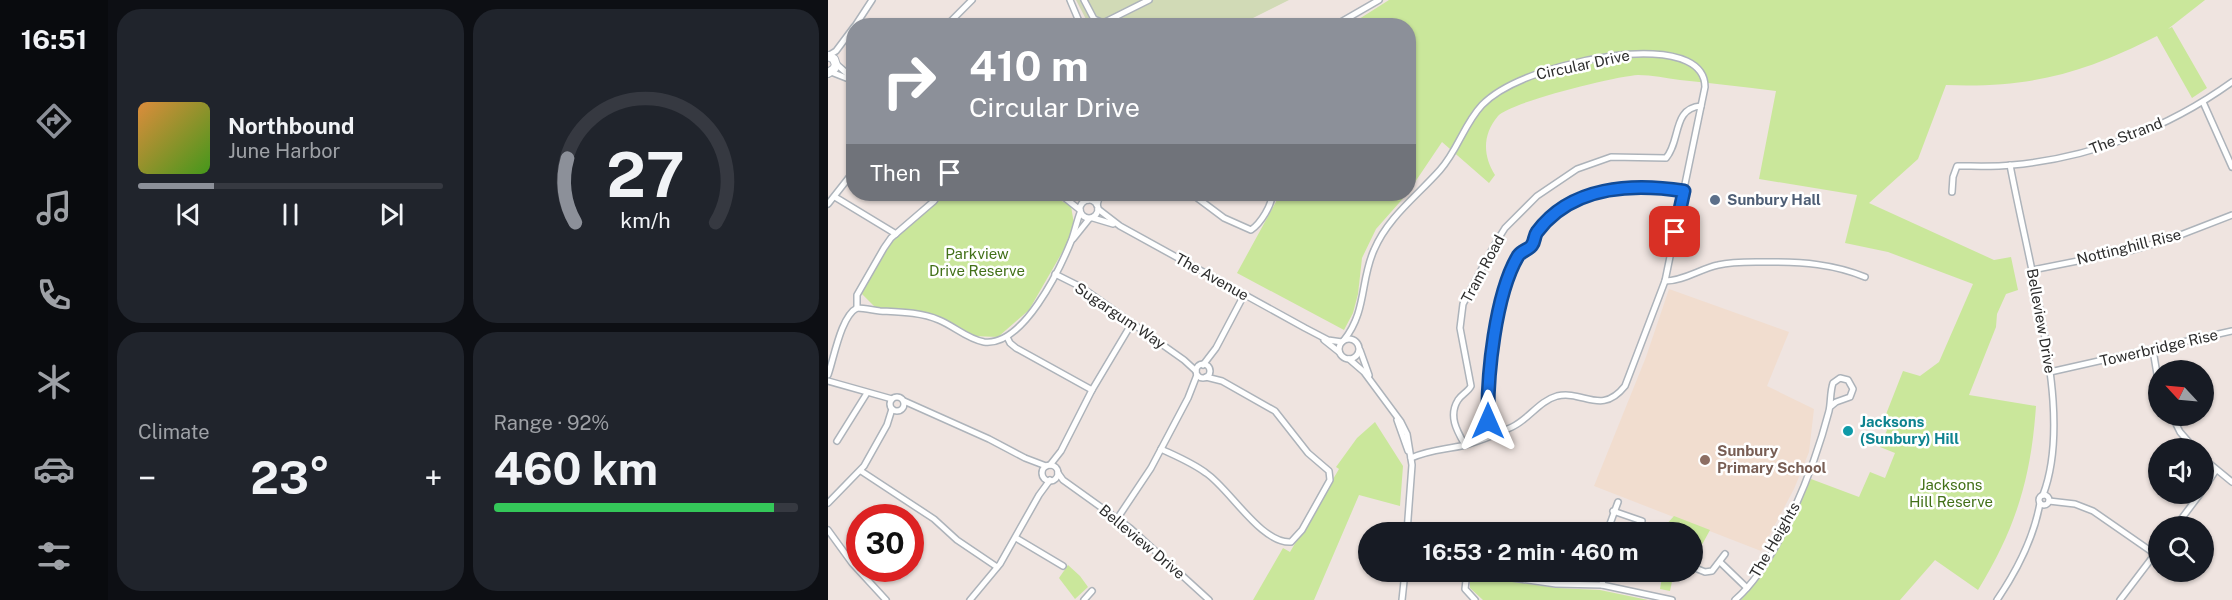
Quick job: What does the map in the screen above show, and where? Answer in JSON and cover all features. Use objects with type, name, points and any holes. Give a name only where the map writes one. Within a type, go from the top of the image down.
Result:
[{"type":"street","points":[[860,18],[872,0]]},
{"type":"street","points":[[954,18],[972,0]]},
{"type":"street","points":[[1070,0],[1078,18]]},
{"type":"street","points":[[1084,0],[1093,18]]},
{"type":"street","points":[[1113,18],[1149,0]]},
{"type":"street","points":[[1348,18],[1379,0]]},
{"type":"street","points":[[846,38],[828,56],[846,72]]},
{"type":"street","points":[[829,72],[834,69],[843,42]]},
{"type":"street","name":"Circular Drive","points":[[1412,458],[1433,450],[1465,445],[1518,424],[1547,400],[1555,397],[1566,395],[1602,401],[1620,392],[1625,386],[1665,281],[1705,81],[1700,71],[1687,61],[1655,54],[1617,56],[1567,66],[1526,78],[1494,94],[1482,105],[1450,158],[1416,195]]},
{"type":"street","points":[[829,72],[846,77]]},
{"type":"street","name":"The Strand","points":[[1952,192],[1953,177],[1957,166],[2010,165],[2078,154],[2119,141],[2162,123],[2203,102],[2232,82]]},
{"type":"street","points":[[2203,102],[2232,167]]},
{"type":"street","name":"Tram Road","points":[[1465,445],[1457,430],[1454,413],[1458,400],[1471,386],[1461,334],[1461,315],[1466,296],[1499,237],[1534,199],[1577,169],[1611,157],[1666,158],[1674,146],[1680,118],[1693,107],[1701,106]]},
{"type":"street","name":"Belleview Drive","points":[[1997,600],[2012,576],[2045,500],[2053,433],[2053,396],[2050,372],[2010,165]]},
{"type":"street","points":[[828,204],[846,182]]},
{"type":"street","points":[[1488,436],[1488,393],[1492,352],[1507,283],[1521,252],[1532,245],[1538,231],[1553,216],[1591,194],[1644,187],[1684,191]]},
{"type":"street","points":[[835,197],[896,234]]},
{"type":"street","points":[[857,308],[858,294],[884,248],[933,201]]},
{"type":"street","points":[[1068,201],[1080,212]]},
{"type":"street","points":[[828,375],[843,327],[849,314],[857,308],[923,315],[938,319],[972,338],[985,342],[1007,337],[1019,328],[1032,313],[1055,274],[1086,201]]},
{"type":"street","name":"The Avenue","points":[[1086,201],[1098,207],[1120,226],[1305,328],[1328,340],[1343,341]]},
{"type":"street","points":[[1071,240],[1091,218],[1099,201]]},
{"type":"street","points":[[1201,201],[1224,218],[1251,230],[1258,224],[1270,201]]},
{"type":"street","name":"Circular Drive","points":[[1343,341],[1359,313],[1370,260],[1378,240],[1410,201]]},
{"type":"street","name":"The Avenue","points":[[1080,212],[1084,217],[1120,226]]},
{"type":"street","name":"Nottinghill Rise","points":[[2032,270],[2133,250],[2170,239],[2232,214]]},
{"type":"street","points":[[1665,281],[1673,282],[1716,265],[1740,262],[1811,263],[1840,268],[1865,277]]},
{"type":"street","name":"Sugargum Way","points":[[1055,274],[1081,287],[1184,360],[1275,411],[1308,453],[1329,471],[1330,480],[1298,536],[1291,542],[1285,542],[1258,527],[1207,473],[1161,448]]},
{"type":"street","points":[[1117,519],[1139,487],[1244,294]]},
{"type":"street","points":[[970,600],[997,567],[1039,495],[1052,480],[1053,468],[1092,390],[1132,323]]},
{"type":"street","name":"The Avenue","points":[[1305,328],[1339,352]]},
{"type":"street","name":"Towerbridge Rise","points":[[2050,372],[2232,331]]},
{"type":"street","points":[[1007,337],[1016,348],[1092,390]]},
{"type":"street","points":[[1377,389],[1359,348],[1353,340],[1343,341],[1339,352],[1364,372],[1396,415],[1412,458],[1408,522]]},
{"type":"street","points":[[1348,359],[1357,354],[1359,348]]},
{"type":"street","points":[[2153,350],[2155,360]]},
{"type":"street","name":"The Heights","points":[[1735,600],[1747,588],[1771,552],[1792,514],[1830,407],[1833,383],[1840,378],[1848,380],[1853,389],[1850,397],[1830,407]]},
{"type":"street","points":[[828,381],[878,396],[895,406]]},
{"type":"street","points":[[837,441],[867,393]]},
{"type":"street","name":"Belleview Drive","points":[[923,410],[895,406],[899,397],[1025,458],[1053,468],[1073,487],[1117,519],[1201,597],[1209,600]]},
{"type":"street","points":[[828,503],[861,471],[887,426],[895,406],[904,401]]},
{"type":"street","name":"Belleview Drive","points":[[1025,458],[1052,480],[1073,487]]},
{"type":"street","points":[[1039,495],[1043,474],[1053,468]]},
{"type":"street","points":[[2214,473],[2216,470],[2232,482]]},
{"type":"street","points":[[861,471],[934,519],[957,540],[997,567]]},
{"type":"street","points":[[2045,500],[2075,504],[2093,511],[2148,546]]},
{"type":"street","points":[[1610,522],[1618,501]]},
{"type":"street","points":[[1613,511],[1642,521]]},
{"type":"street","points":[[828,530],[852,563],[886,600]]},
{"type":"street","points":[[1016,538],[1063,566]]},
{"type":"street","points":[[1703,570],[1710,572],[1725,554]]},
{"type":"street","points":[[1720,562],[1747,588]]},
{"type":"street","points":[[2120,600],[2148,564]]},
{"type":"street","points":[[1402,600],[1404,582]]},
{"type":"street","points":[[1466,582],[1465,589],[1474,600]]},
{"type":"street","points":[[1542,582],[1602,585],[1672,600]]},
{"type":"street","points":[[1086,599],[1092,591]]},
{"type":"shaded area","name":"Sunbury Primary School","points":[[1669,289],[1789,332],[1767,386],[1814,409],[1809,452],[1794,489],[1761,551],[1703,528],[1703,522],[1686,522],[1594,486],[1646,357]]},
{"type":"green space","points":[[1076,0],[1289,0],[1253,18],[1085,18]]},
{"type":"green space","name":"Jacksons Hill Reserve","points":[[1389,0],[2205,0],[2168,29],[2172,27],[2207,88],[2192,98],[2157,36],[2104,60],[2055,76],[2004,84],[1946,85],[1918,159],[1869,203],[1994,260],[2011,257],[2018,290],[2006,294],[1997,314],[1996,327],[1969,395],[2036,406],[2030,456],[2012,524],[1978,590],[1935,560],[1900,600],[1741,600],[1762,572],[1780,542],[1811,479],[1859,497],[1870,472],[1885,478],[1895,453],[1880,447],[1887,430],[1881,427],[1903,371],[1920,376],[1939,362],[1973,284],[1888,252],[1845,243],[1857,195],[1759,179],[1776,91],[1654,76],[1626,76],[1609,80],[1542,97],[1507,110],[1498,116],[1489,131],[1486,145],[1488,160],[1495,175],[1489,183],[1442,142],[1416,181],[1416,18],[1361,18]]},
{"type":"green space","name":"Parkview Drive Reserve","points":[[935,201],[1062,201],[1071,206],[1075,230],[1029,310],[998,337],[973,336],[926,315],[875,307],[861,293],[886,247]]},
{"type":"green space","points":[[1276,201],[1401,201],[1376,229],[1362,258],[1358,294],[1353,313],[1344,330],[1237,273]]},
{"type":"green space","points":[[1375,422],[1403,466],[1400,506],[1359,495],[1314,600],[1253,600],[1283,548],[1290,552],[1339,469],[1336,467],[1357,438]]},
{"type":"green space","points":[[1674,516],[1689,522],[1669,522]]},
{"type":"green space","points":[[1703,527],[1710,530],[1703,543]]},
{"type":"green space","points":[[1068,565],[1088,587],[1075,599],[1059,578]]},
{"type":"green space","points":[[1470,582],[1516,582],[1557,588],[1600,590],[1648,600],[1483,600],[1470,588]]},
{"type":"green space","points":[[1661,582],[1672,582],[1670,591],[1660,589]]},
{"type":"place","name":"Sunbury Hall","points":[[1715,200]]},
{"type":"place","name":"Jacksons (Sunbury) Hill","points":[[1848,431]]},
{"type":"place","name":"Sunbury Primary School","points":[[1705,460]]},
{"type":"route","points":[[1488,421],[1492,352],[1507,283],[1518,256],[1532,245],[1538,231],[1564,208],[1591,194],[1626,188],[1651,187],[1684,191],[1675,232]]}]
